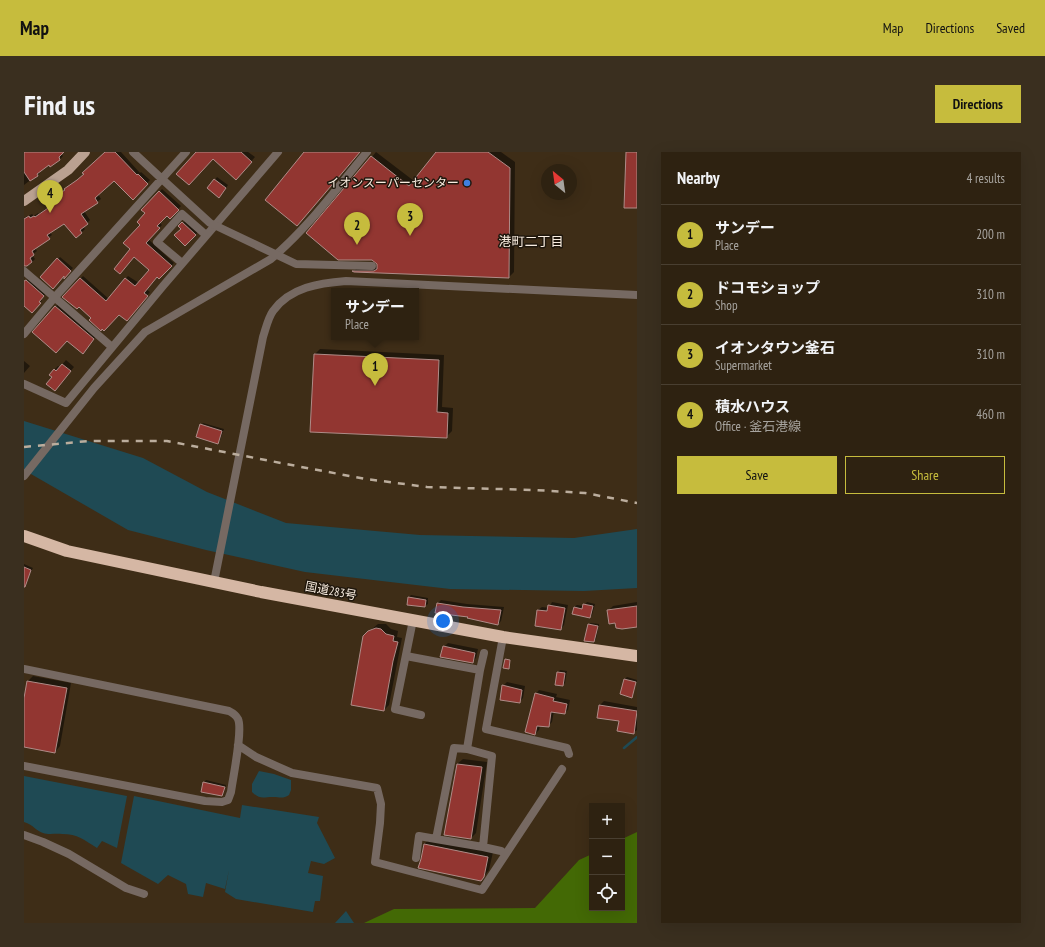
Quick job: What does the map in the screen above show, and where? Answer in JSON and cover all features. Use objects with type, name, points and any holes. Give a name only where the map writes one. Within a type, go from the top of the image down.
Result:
[{"type":"highway","name":"国道283号","points":[[24,536],[67,551],[214,582],[504,637],[637,656]]},
{"type":"main road","points":[[24,201],[68,170],[85,152]]},
{"type":"street","points":[[133,152],[210,223],[296,264],[372,266]]},
{"type":"street","points":[[24,334],[55,297],[186,152]]},
{"type":"street","points":[[24,384],[66,403],[182,263],[278,152]]},
{"type":"street","points":[[24,476],[94,388],[145,332],[271,258],[288,245],[307,226],[366,152]]},
{"type":"street","points":[[182,263],[157,242],[182,214],[206,235]]},
{"type":"street","points":[[24,271],[112,346]]},
{"type":"street","points":[[214,582],[263,337],[273,311],[294,293],[321,283],[346,281],[637,295]]},
{"type":"street","points":[[413,620],[395,709],[421,715]]},
{"type":"street","points":[[504,637],[486,729],[567,748],[569,754]]},
{"type":"street","points":[[467,749],[484,653]]},
{"type":"street","points":[[406,656],[480,670]]},
{"type":"street","points":[[24,669],[229,711],[234,713],[238,718],[240,725],[231,792],[228,800],[222,802],[205,801],[24,766]]},
{"type":"street","points":[[238,745],[256,757],[292,774],[377,788],[381,804],[375,862],[482,890],[562,769]]},
{"type":"street","points":[[436,840],[454,748],[467,749],[492,756],[483,847]]},
{"type":"street","points":[[24,835],[69,854],[126,888],[144,894]]},
{"type":"street","points":[[416,858],[419,836],[501,851]]},
{"type":"green space","points":[[637,832],[637,923],[364,923],[394,909],[535,908],[579,860],[589,855],[589,911],[625,911],[625,838]]},
{"type":"water","points":[[24,421],[143,458],[207,492],[286,523],[420,535],[574,538],[637,529],[637,588],[584,591],[450,589],[305,572],[206,550],[128,530],[24,470]]},
{"type":"water","points":[[259,771],[291,780],[291,790],[289,795],[283,797],[262,798],[255,795],[252,792],[252,784]]},
{"type":"water","points":[[24,776],[127,796],[117,848],[102,841],[97,848],[81,838],[72,835],[43,833],[24,822]]},
{"type":"water","points":[[134,796],[240,818],[242,805],[319,817],[317,823],[335,858],[324,864],[311,861],[308,873],[323,876],[320,901],[315,901],[313,912],[236,899],[225,892],[229,870],[225,889],[206,883],[203,897],[188,894],[186,884],[168,875],[158,884],[121,863]]},
{"type":"water","points":[[346,911],[354,923],[335,923]]},
{"type":"building","points":[[24,152],[64,152],[59,157],[60,160],[50,167],[49,165],[37,174],[38,176],[30,181],[24,172]]},
{"type":"building","points":[[105,152],[115,152],[148,184],[133,200],[114,181],[95,198],[98,203],[81,214],[88,224],[80,230],[82,233],[76,238],[64,224],[47,235],[50,239],[32,251],[34,255],[30,258],[32,262],[27,266],[24,266],[24,219],[29,216],[30,218],[35,217],[51,206],[48,200],[65,190],[64,189],[77,180],[84,174],[82,173]]},
{"type":"building","points":[[196,152],[241,152],[252,162],[236,180],[213,159],[189,185],[176,174]]},
{"type":"building","points":[[304,152],[360,152],[297,226],[265,200]]},
{"type":"building","points":[[436,152],[488,152],[510,168],[509,278],[354,272],[352,271],[374,271],[377,269],[377,264],[372,260],[338,260],[306,233],[371,156],[409,186]]},
{"type":"building","points":[[626,152],[637,152],[637,208],[624,208]]},
{"type":"building","points":[[214,179],[226,188],[219,198],[207,188]]},
{"type":"building","points":[[159,191],[179,210],[170,219],[167,216],[157,226],[160,228],[146,243],[172,266],[159,279],[157,277],[144,293],[148,296],[127,321],[119,315],[104,331],[102,329],[101,331],[89,320],[91,318],[79,307],[77,309],[62,297],[80,278],[106,301],[125,278],[135,286],[149,270],[134,257],[120,274],[114,269],[130,249],[123,243],[140,225],[137,222],[145,213],[141,210]]},
{"type":"building","points":[[182,222],[196,235],[185,246],[174,235],[181,229],[178,226]]},
{"type":"building","points":[[57,258],[71,271],[64,279],[64,276],[53,289],[40,277]]},
{"type":"building","points":[[26,280],[44,296],[39,302],[41,303],[32,313],[24,306],[24,281]]},
{"type":"building","points":[[55,306],[94,339],[83,354],[67,341],[56,353],[32,332]]},
{"type":"building","points":[[314,354],[439,360],[437,412],[448,413],[447,438],[310,432]]},
{"type":"building","points":[[62,364],[71,371],[55,391],[46,384],[52,377],[49,375],[54,369],[56,371]]},
{"type":"building","points":[[200,424],[222,431],[218,444],[196,437]]},
{"type":"building","points":[[24,567],[31,570],[25,587],[24,587]]},
{"type":"building","points":[[408,597],[426,600],[425,607],[407,605]]},
{"type":"building","points":[[437,603],[501,610],[498,625],[467,618],[468,617],[435,613]]},
{"type":"building","points":[[583,604],[593,606],[590,618],[572,614],[574,607],[582,609]]},
{"type":"building","points":[[548,605],[565,608],[561,630],[535,626],[537,610],[547,611]]},
{"type":"building","points":[[637,606],[637,627],[622,629],[616,628],[615,623],[609,624],[607,610]]},
{"type":"building","points":[[588,624],[598,626],[594,642],[584,641]]},
{"type":"building","points":[[376,628],[381,629],[386,634],[394,636],[393,641],[398,642],[384,711],[351,705],[363,636],[368,631]]},
{"type":"building","points":[[443,646],[475,653],[473,663],[440,657]]},
{"type":"building","points":[[505,659],[510,660],[509,669],[503,668]]},
{"type":"building","points":[[557,672],[565,673],[563,686],[555,685]]},
{"type":"building","points":[[624,679],[636,682],[632,698],[620,694]]},
{"type":"building","points":[[27,681],[67,688],[55,753],[24,747],[24,698]]},
{"type":"building","points":[[502,685],[522,690],[520,703],[500,700]]},
{"type":"building","points":[[535,693],[554,698],[553,701],[567,704],[565,714],[551,712],[549,727],[537,726],[535,735],[525,732]]},
{"type":"building","points":[[599,705],[637,711],[634,734],[617,731],[619,721],[597,718]]},
{"type":"building","points":[[457,764],[482,767],[471,839],[444,835]]},
{"type":"building","points":[[203,782],[225,787],[222,796],[201,792]]},
{"type":"building","points":[[424,844],[488,857],[484,877],[481,881],[418,868]]},
{"type":"waterway","points":[[624,748],[637,737]]},
{"type":"railway","points":[[24,447],[89,441],[167,441],[366,479],[427,487],[585,493],[637,503]]},
{"type":"place","name":"イオンスーパーセンター","points":[[467,183]]},
{"type":"place","name":"積水ハウス","points":[[50,213]]},
{"type":"place","name":"イオンタウン釜石","points":[[410,236]]},
{"type":"place","name":"ドコモショップ","points":[[357,245]]},
{"type":"place","name":"サンデー","points":[[375,386]]},
{"type":"district","name":"港町二丁目","points":[[531,241]]}]
